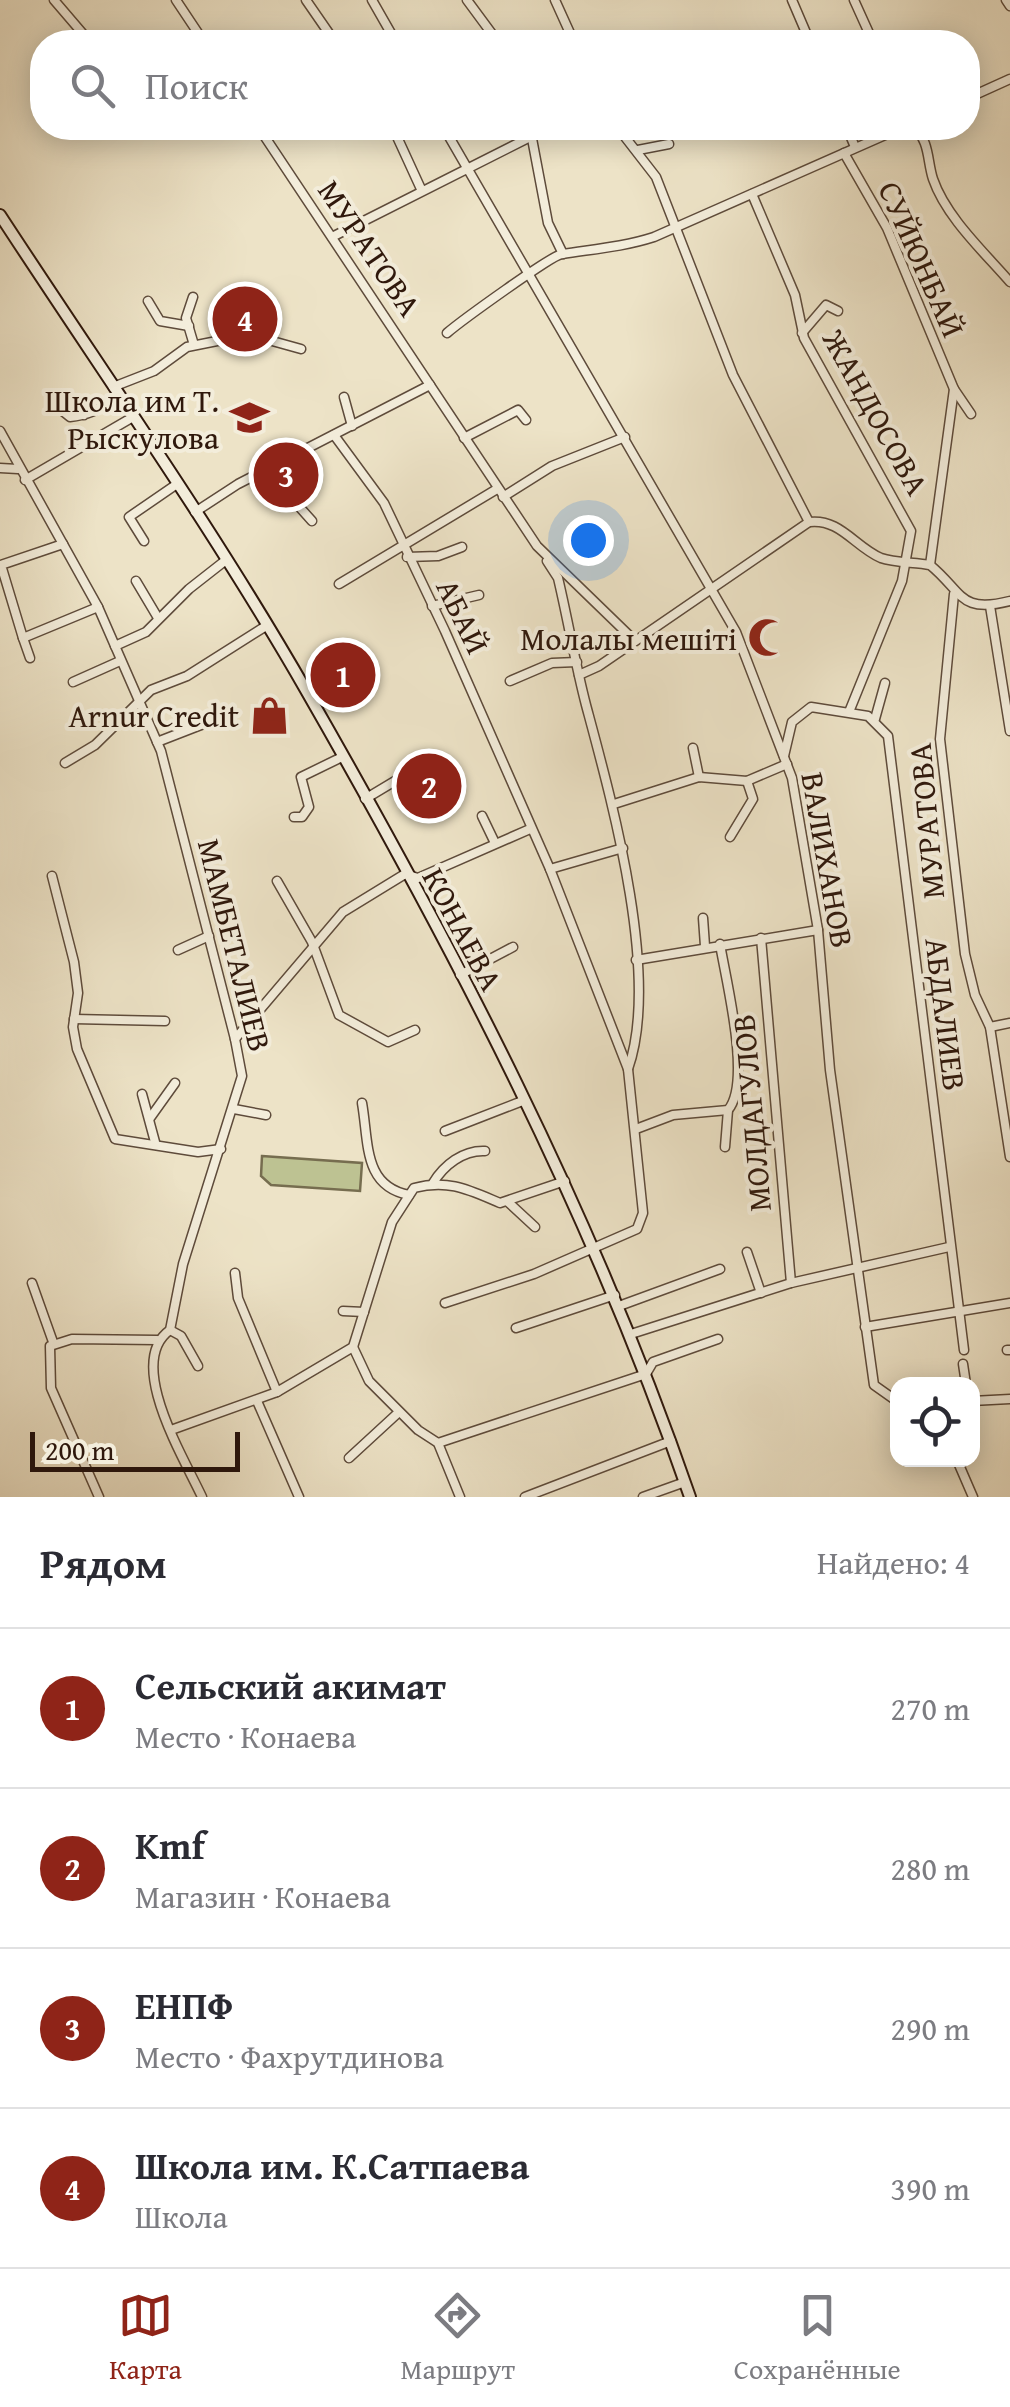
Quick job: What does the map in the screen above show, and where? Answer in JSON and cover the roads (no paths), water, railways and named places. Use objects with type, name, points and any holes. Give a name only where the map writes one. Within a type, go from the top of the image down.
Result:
[{"type":"main road","name":"КОНАЕВА","points":[[0,215],[226,560],[365,798],[565,1180],[631,1334],[690,1497]]},
{"type":"street","points":[[54,0],[68,10],[82,30]]},
{"type":"street","points":[[176,0],[196,30]]},
{"type":"street","points":[[306,0],[327,30]]},
{"type":"street","points":[[372,0],[389,30]]},
{"type":"street","points":[[468,0],[489,30]]},
{"type":"street","points":[[554,0],[568,30]]},
{"type":"street","points":[[792,0],[805,30]]},
{"type":"street","points":[[867,30],[855,3],[868,0]]},
{"type":"street","points":[[980,93],[1010,79]]},
{"type":"street","name":"МУРАТОВА","points":[[267,140],[558,578],[622,848],[636,960],[636,1024],[628,1068]]},
{"type":"street","points":[[398,140],[420,189]]},
{"type":"street","name":"ВАЛИХАНОВ","points":[[451,140],[736,632],[785,760],[800,808],[818,930],[830,1070],[864,1327],[874,1385],[890,1396]]},
{"type":"street","points":[[332,237],[513,140]]},
{"type":"street","points":[[533,140],[548,223],[563,254]]},
{"type":"street","points":[[629,140],[656,178],[733,375],[809,522]]},
{"type":"street","points":[[852,140],[855,148]]},
{"type":"street","points":[[447,333],[530,276],[543,261],[563,254],[620,248],[675,229],[873,140]]},
{"type":"street","points":[[922,140],[928,149],[933,179],[944,200],[1010,282]]},
{"type":"street","points":[[638,150],[670,144]]},
{"type":"street","name":"СУЙЮНБАЙ","points":[[844,153],[887,228],[954,388],[930,565]]},
{"type":"street","name":"ЖАНДОСОВА","points":[[752,194],[794,295],[802,334],[912,531],[891,611],[849,712]]},
{"type":"street","points":[[194,297],[186,318],[194,345]]},
{"type":"street","points":[[148,301],[160,321],[188,326]]},
{"type":"street","points":[[802,334],[826,305],[838,311]]},
{"type":"street","points":[[84,416],[194,345],[264,339],[301,349]]},
{"type":"street","points":[[194,512],[430,385]]},
{"type":"street","points":[[954,388],[971,414]]},
{"type":"street","points":[[344,397],[352,426]]},
{"type":"street","points":[[464,438],[509,411],[518,410],[526,420]]},
{"type":"street","points":[[0,468],[10,465],[23,476],[134,417]]},
{"type":"street","name":"МАМБЕТАЛИЕВ","points":[[0,432],[98,607],[157,742],[235,1039],[242,1076],[183,1264],[170,1330]]},
{"type":"street","name":"АБАЙ","points":[[334,434],[384,503],[404,545],[550,869],[628,1068]]},
{"type":"street","points":[[340,584],[552,466],[626,437]]},
{"type":"street","points":[[268,472],[312,521]]},
{"type":"street","points":[[144,541],[130,517],[177,484]]},
{"type":"street","points":[[579,675],[635,642],[809,522],[822,520],[837,527],[884,559],[930,565],[954,594],[977,607],[1010,600]]},
{"type":"street","points":[[30,658],[1,565],[63,544]]},
{"type":"street","name":"МУРАТОВА","points":[[537,546],[635,642]]},
{"type":"street","points":[[407,557],[438,556],[462,547]]},
{"type":"street","points":[[115,646],[146,632],[226,560]]},
{"type":"street","points":[[136,580],[158,618]]},
{"type":"street","name":"МУРАТОВА","points":[[954,594],[940,739],[965,954],[975,995],[990,1028],[1010,1156]]},
{"type":"street","points":[[432,606],[478,595]]},
{"type":"street","points":[[990,606],[1010,731]]},
{"type":"street","points":[[23,638],[98,607]]},
{"type":"street","points":[[66,764],[95,745],[138,702],[266,626]]},
{"type":"street","points":[[73,682],[120,661]]},
{"type":"street","points":[[510,681],[552,663],[577,662]]},
{"type":"street","points":[[614,804],[700,777],[747,782],[785,760],[800,712],[811,707],[849,712],[879,722],[885,682]]},
{"type":"street","name":"АБДАЛИЕВ","points":[[879,722],[894,771],[964,1350]]},
{"type":"street","points":[[157,742],[206,723]]},
{"type":"street","points":[[692,748],[700,777]]},
{"type":"street","points":[[294,817],[302,816],[309,807],[301,778],[342,756]]},
{"type":"street","points":[[365,798],[405,776]]},
{"type":"street","points":[[730,837],[753,799],[747,782]]},
{"type":"street","points":[[482,816],[496,844]]},
{"type":"street","points":[[235,1039],[344,912],[404,874],[418,878],[530,829]]},
{"type":"street","points":[[550,869],[622,848]]},
{"type":"street","points":[[52,876],[74,962],[77,1050],[115,1138],[198,1152],[221,1150]]},
{"type":"street","points":[[276,881],[315,949],[338,1015],[388,1042],[416,1030]]},
{"type":"street","points":[[703,918],[705,946]]},
{"type":"street","points":[[636,960],[818,930]]},
{"type":"street","points":[[178,950],[208,936]]},
{"type":"street","name":"МОЛДАГУЛОВ","points":[[761,938],[791,1283]]},
{"type":"street","points":[[720,944],[737,1054],[734,1103],[728,1110],[725,1146]]},
{"type":"street","points":[[460,975],[513,947]]},
{"type":"street","points":[[74,1020],[165,1021]]},
{"type":"street","points":[[358,1026],[368,1021]]},
{"type":"street","points":[[990,1028],[1010,1023]]},
{"type":"street","points":[[446,1303],[596,1250],[642,1222],[628,1068]]},
{"type":"street","points":[[150,1118],[175,1083]]},
{"type":"street","points":[[142,1094],[155,1142]]},
{"type":"street","points":[[445,1130],[525,1100]]},
{"type":"street","points":[[362,1103],[376,1177],[388,1191],[409,1195]]},
{"type":"street","points":[[234,1109],[266,1115]]},
{"type":"street","points":[[636,1130],[673,1116],[728,1110]]},
{"type":"street","points":[[434,1183],[442,1168],[473,1151],[485,1151]]},
{"type":"street","points":[[171,1430],[277,1392],[353,1347],[392,1222],[414,1188],[434,1183],[464,1186],[500,1203],[565,1180]]},
{"type":"street","points":[[508,1202],[534,1227]]},
{"type":"street","points":[[631,1334],[791,1283],[949,1247]]},
{"type":"street","points":[[747,1252],[761,1293]]},
{"type":"street","points":[[516,1328],[720,1269]]},
{"type":"street","points":[[234,1273],[238,1298],[277,1392]]},
{"type":"street","points":[[32,1282],[53,1342],[51,1388],[100,1497]]},
{"type":"street","points":[[864,1327],[1010,1304]]},
{"type":"street","points":[[342,1311],[364,1312]]},
{"type":"street","points":[[198,1366],[182,1336],[170,1330],[157,1340],[149,1367],[171,1430],[202,1497]]},
{"type":"street","points":[[438,1443],[646,1374],[653,1362],[718,1338]]},
{"type":"street","points":[[53,1342],[157,1340]]},
{"type":"street","points":[[353,1347],[369,1381],[399,1412],[438,1443],[460,1497]]},
{"type":"street","points":[[963,1364],[965,1377]]},
{"type":"street","points":[[980,1401],[1010,1399]]},
{"type":"street","points":[[257,1401],[299,1497]]},
{"type":"street","points":[[349,1458],[399,1412]]},
{"type":"street","points":[[526,1497],[671,1440]]},
{"type":"street","points":[[960,1467],[972,1497]]},
{"type":"street","points":[[643,1497],[685,1482]]},
{"type":"place","name":"Школа им. К.Сатпаева","points":[[245,319]]},
{"type":"place","name":"Школа им Т. Рыскулова","points":[[249,418]]},
{"type":"place","name":"ЕНПФ","points":[[286,475]]},
{"type":"place","name":"Молалы мешіті","points":[[767,638]]},
{"type":"place","name":"Сельский акимат","points":[[343,675]]},
{"type":"place","name":"Arnur Credit","points":[[269,715]]},
{"type":"place","name":"Kmf","points":[[429,786]]}]
